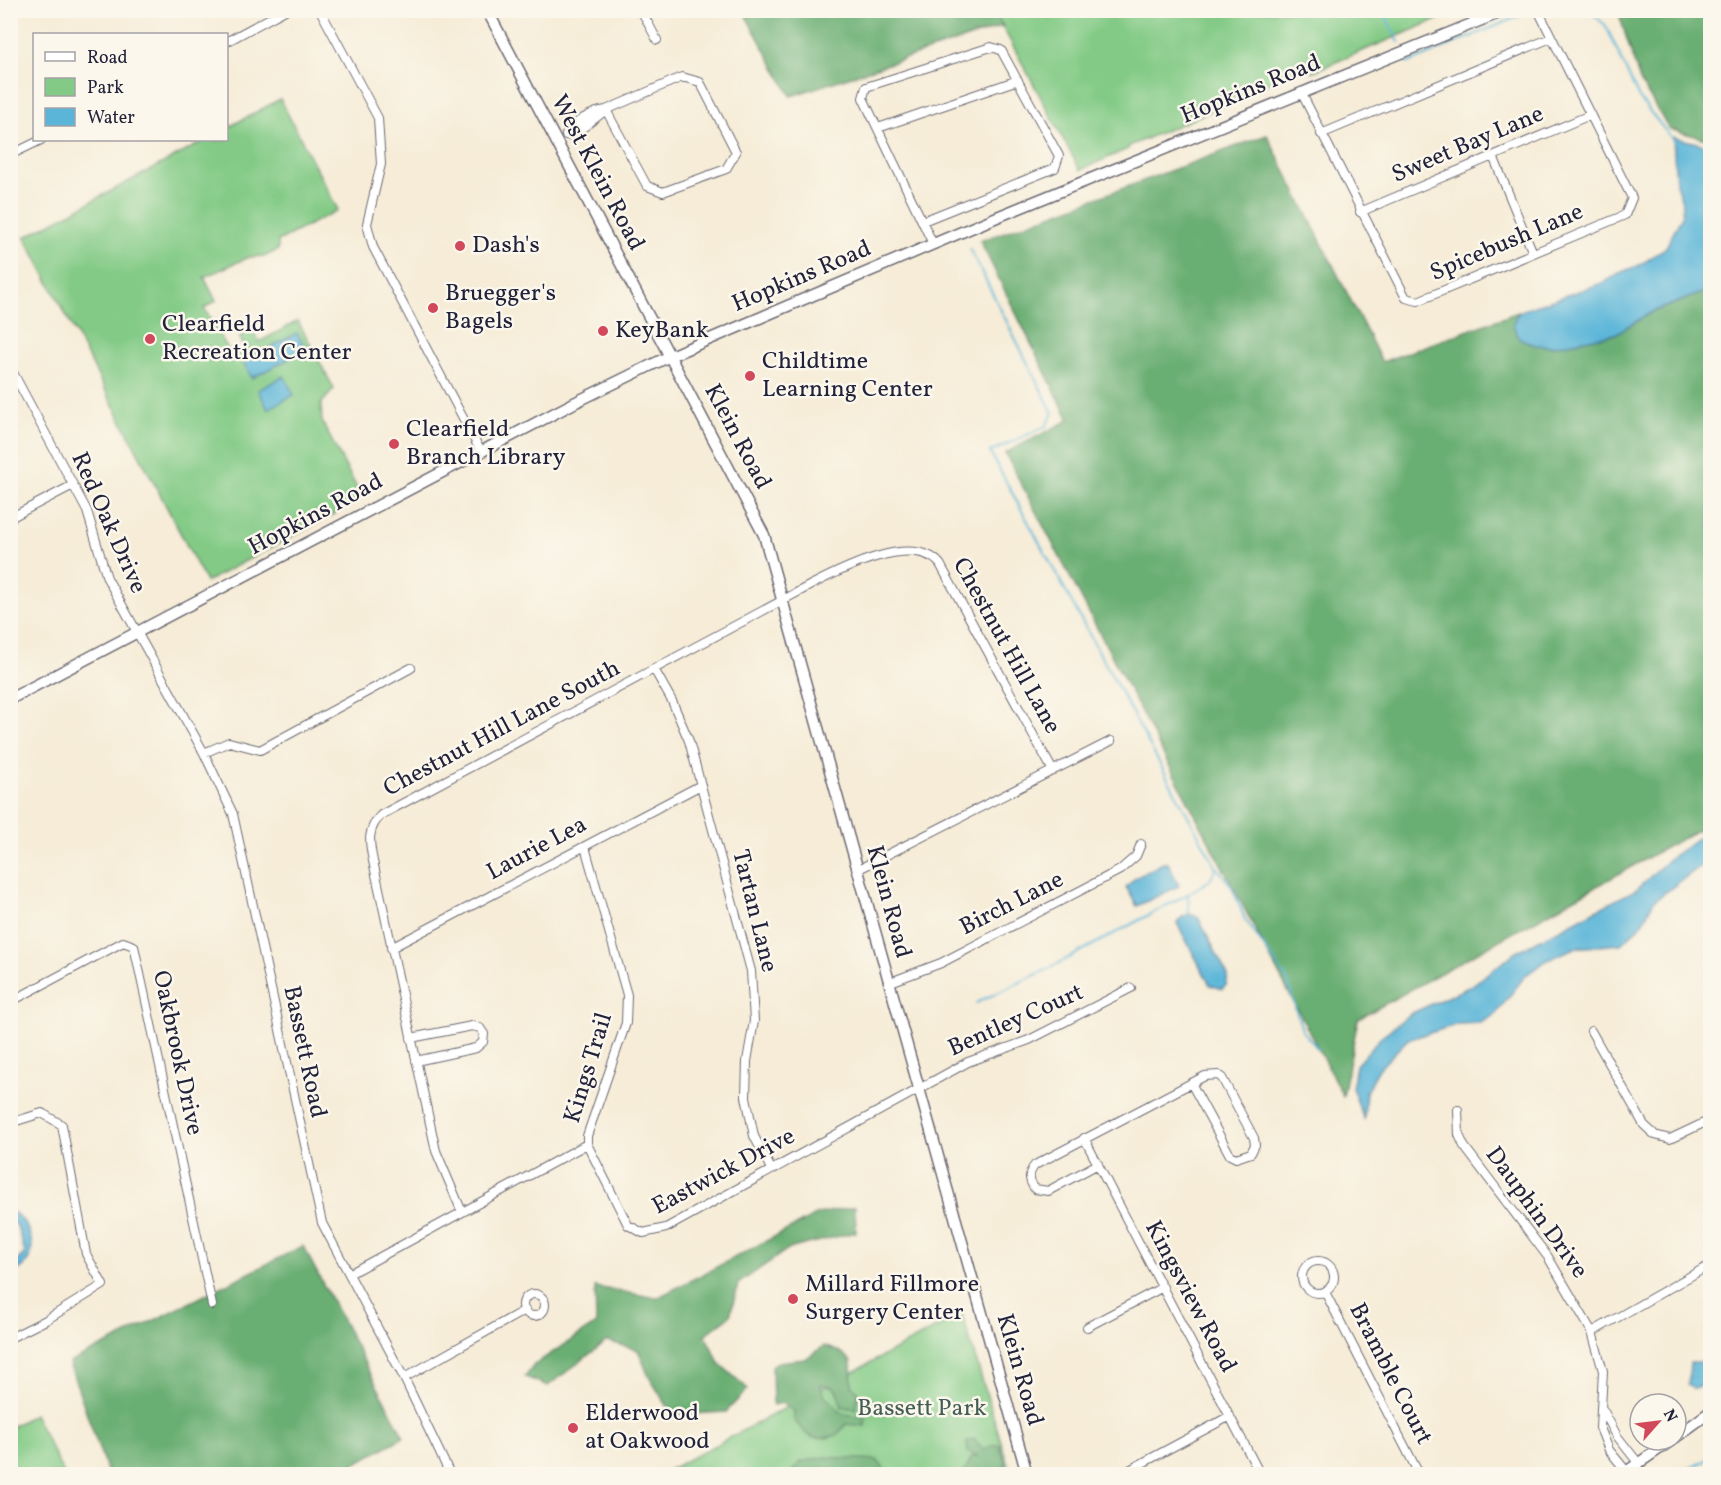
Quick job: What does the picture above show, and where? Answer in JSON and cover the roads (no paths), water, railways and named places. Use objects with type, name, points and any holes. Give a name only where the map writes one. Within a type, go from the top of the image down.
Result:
[{"type":"street","points":[[228,41],[285,10]]},
{"type":"street","points":[[320,10],[378,118],[381,164],[369,206],[367,224],[373,247],[481,452]]},
{"type":"street","name":"West Klein Road","points":[[487,10],[561,137],[670,356]]},
{"type":"street","points":[[641,10],[657,40]]},
{"type":"street","name":"Hopkins Road","points":[[10,699],[481,452],[670,356],[933,244],[1506,10]]},
{"type":"street","name":"Spicebush Lane","points":[[1301,92],[1360,212],[1406,298],[1418,301],[1626,215],[1632,198],[1538,10]]},
{"type":"street","points":[[1321,134],[1551,38]]},
{"type":"street","points":[[923,221],[1055,168],[1059,163],[1059,156],[1001,50],[991,47],[866,87],[863,98],[933,244]]},
{"type":"street","points":[[561,137],[568,129],[598,111],[606,110],[682,77],[700,82],[736,152],[726,169],[663,192],[647,186],[606,110]]},
{"type":"street","points":[[878,128],[1018,80]]},
{"type":"street","name":"Sweet Bay Lane","points":[[1360,212],[1590,115]]},
{"type":"street","points":[[10,155],[39,141]]},
{"type":"street","points":[[1493,156],[1533,253]]},
{"type":"street","name":"Klein Road","points":[[670,356],[764,534],[1027,1474]]},
{"type":"street","name":"Red Oak Drive","points":[[10,367],[87,511],[107,578],[137,632]]},
{"type":"street","points":[[10,518],[73,485]]},
{"type":"street","name":"Chestnut Hill Lane","points":[[782,600],[824,578],[870,559],[902,552],[930,555],[940,564],[1053,771]]},
{"type":"street","name":"Chestnut Hill Lane South","points":[[462,1212],[436,1151],[369,842],[375,821],[381,815],[782,600]]},
{"type":"street","name":"Bassett Road","points":[[137,632],[204,753],[233,814],[322,1222],[404,1378],[450,1474]]},
{"type":"street","points":[[204,753],[229,742],[260,750],[411,668]]},
{"type":"street","name":"Tartan Lane","points":[[654,669],[682,722],[751,971],[754,1022],[747,1061],[746,1097],[754,1136],[771,1169]]},
{"type":"street","points":[[857,870],[1111,741]]},
{"type":"street","name":"Laurie Lea","points":[[391,948],[701,785]]},
{"type":"street","name":"Birch Lane","points":[[888,983],[941,963],[1120,870],[1136,856],[1141,844]]},
{"type":"street","name":"Kings Trail","points":[[349,1274],[587,1144],[587,1136],[626,1023],[628,1006],[624,984],[585,847]]},
{"type":"street","name":"Oakbrook Drive","points":[[10,1002],[123,942],[134,946],[212,1305]]},
{"type":"street","name":"Bentley Court","points":[[918,1089],[968,1062],[1029,1040],[1131,988]]},
{"type":"street","points":[[411,1038],[472,1026],[480,1028],[484,1034],[483,1042],[476,1048],[416,1061]]},
{"type":"street","points":[[1591,1031],[1650,1131],[1670,1138],[1710,1120]]},
{"type":"street","points":[[1098,1164],[1048,1191],[1041,1192],[1031,1184],[1030,1171],[1035,1165],[1084,1138],[1191,1083],[1212,1074],[1222,1078],[1254,1138],[1255,1145],[1251,1153],[1236,1158],[1230,1155],[1191,1083]]},
{"type":"street","name":"Eastwick Drive","points":[[587,1144],[628,1225],[643,1233],[666,1228],[918,1089]]},
{"type":"street","name":"Dauphin Drive","points":[[1458,1110],[1459,1135],[1464,1146],[1548,1257],[1592,1332],[1603,1371],[1600,1428],[1603,1440],[1625,1473]]},
{"type":"street","points":[[10,1123],[42,1113],[62,1125],[86,1254],[103,1285],[46,1320],[10,1338]]},
{"type":"street","name":"Kingsview Road","points":[[1084,1138],[1260,1474]]},
{"type":"street","name":"Bramble Court","points":[[1319,1261],[1332,1269],[1334,1280],[1325,1292],[1314,1294],[1305,1288],[1302,1272],[1309,1263],[1319,1261]]},
{"type":"street","points":[[1592,1332],[1710,1265]]},
{"type":"street","points":[[1088,1327],[1163,1287]]},
{"type":"street","name":"Bramble Court","points":[[1325,1292],[1419,1474]]},
{"type":"street","points":[[404,1378],[525,1310]]},
{"type":"street","points":[[1601,1406],[1617,1436],[1639,1464]]},
{"type":"street","points":[[1688,1428],[1710,1412]]},
{"type":"street","points":[[1122,1474],[1230,1416]]},
{"type":"street","points":[[1625,1473],[1656,1452]]},
{"type":"water","points":[[1673,137],[1710,146],[1710,290],[1652,312],[1615,334],[1553,346],[1535,345],[1519,338],[1513,325],[1516,316],[1521,311],[1605,282],[1619,273],[1640,265],[1666,247],[1681,218],[1683,204],[1676,184]]},
{"type":"water","points":[[297,333],[306,350],[252,378],[243,362]]},
{"type":"water","points":[[284,376],[294,395],[268,409],[258,390]]},
{"type":"water","points":[[1710,829],[1710,859],[1654,901],[1642,924],[1621,944],[1574,948],[1544,962],[1525,976],[1495,1015],[1480,1023],[1459,1024],[1407,1040],[1379,1069],[1366,1092],[1364,1120],[1352,1088],[1356,1065],[1382,1036],[1410,1014],[1471,986],[1516,952],[1637,889],[1669,859]]},
{"type":"water","points":[[1163,863],[1168,863],[1179,886],[1137,906],[1126,887],[1135,878]]},
{"type":"water","points":[[1189,914],[1198,917],[1228,976],[1226,985],[1222,989],[1210,985],[1177,923]]},
{"type":"water","points":[[11,1211],[25,1224],[32,1243],[28,1261],[11,1273],[11,1267],[25,1253],[17,1226],[11,1220]]},
{"type":"water","points":[[1710,1354],[1710,1379],[1694,1389],[1688,1385],[1690,1363],[1700,1363]]},
{"type":"waterway","points":[[1382,10],[1399,42]]},
{"type":"waterway","points":[[1589,10],[1606,26],[1639,98],[1673,140]]},
{"type":"waterway","points":[[1405,58],[1408,63],[1529,12]]},
{"type":"waterway","points":[[970,249],[1053,413],[1046,426],[990,452],[1216,867],[1210,880],[1188,894],[1046,970],[976,1003]]},
{"type":"waterway","points":[[1217,868],[1231,885],[1245,919],[1287,980],[1302,1030],[1318,1049]]},
{"type":"waterway","points":[[1188,894],[1189,914]]},
{"type":"waterway","points":[[1679,1474],[1710,1458]]},
{"type":"place","name":"Dash's","points":[[460,246]]},
{"type":"place","name":"Bruegger's Bagels","points":[[433,308]]},
{"type":"place","name":"KeyBank","points":[[603,331]]},
{"type":"place","name":"Clearfield Recreation Center","points":[[150,339]]},
{"type":"place","name":"Childtime Learning Center","points":[[750,376]]},
{"type":"place","name":"Clearfield Branch Library","points":[[394,444]]},
{"type":"place","name":"Millard Fillmore Surgery Center","points":[[793,1299]]},
{"type":"place","name":"Elderwood at Oakwood","points":[[573,1428]]},
{"type":"park label","name":"Bassett Park","points":[[922,1409]]}]
